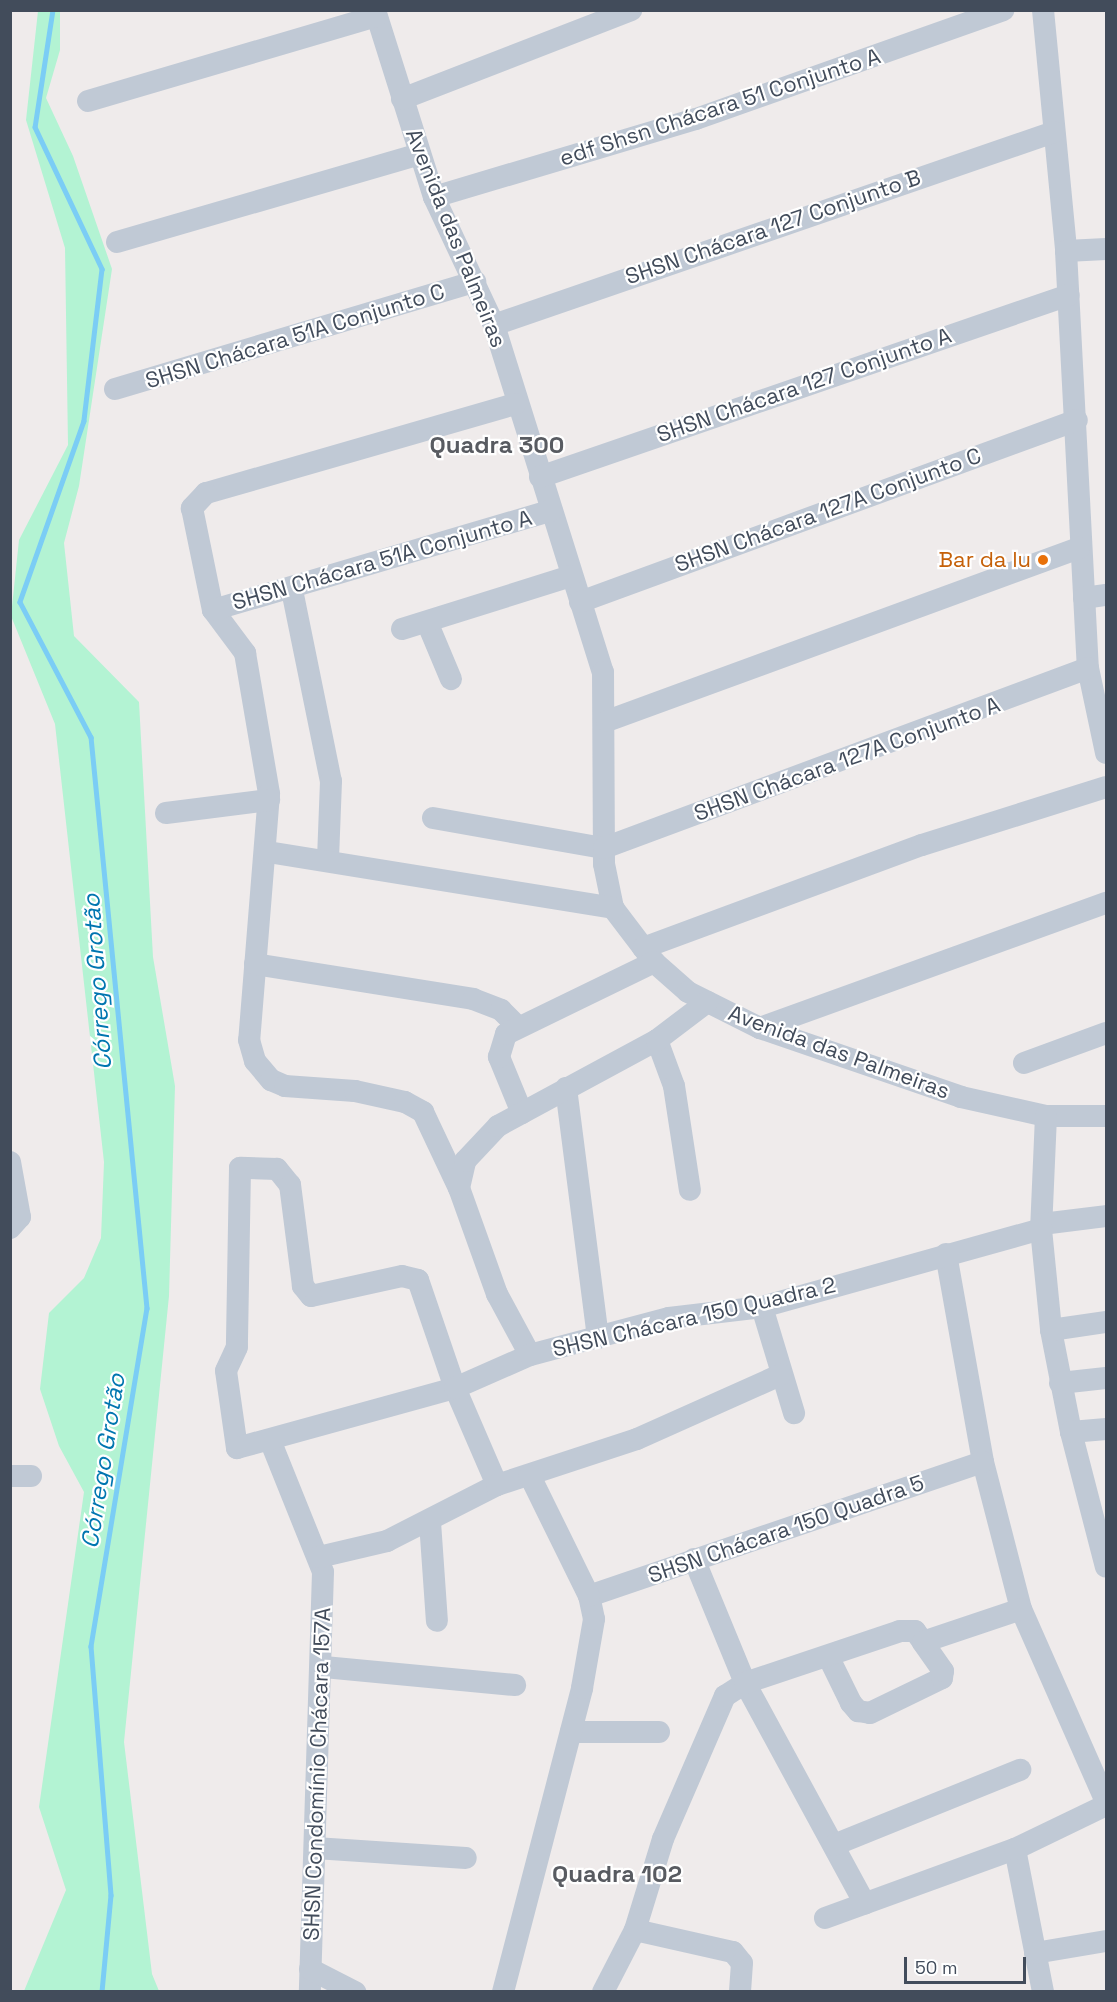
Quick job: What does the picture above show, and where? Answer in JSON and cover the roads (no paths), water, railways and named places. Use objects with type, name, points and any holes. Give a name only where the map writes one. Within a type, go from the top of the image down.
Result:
[{"type":"street","points":[[402,99],[631,10]]},
{"type":"street","points":[[1043,10],[1066,251],[1077,420],[1079,548],[1089,668],[1102,718],[1107,753]]},
{"type":"street","name":"edf Shsn Chácara 51 Conjunto A","points":[[434,197],[696,119],[1001,11]]},
{"type":"street","points":[[88,100],[376,13]]},
{"type":"street","name":"Avenida das Palmeiras","points":[[376,13],[434,197],[494,325],[515,404],[552,510],[603,672],[607,721],[604,848],[613,908],[648,955],[706,1002],[760,1028],[962,1097],[1046,1116],[1107,1116]]},
{"type":"street","name":"SHSN Chácara 127 Conjunto B","points":[[494,325],[1054,132]]},
{"type":"street","points":[[117,242],[419,154]]},
{"type":"street","points":[[1066,251],[1107,249]]},
{"type":"street","name":"SHSN Chácara 51A Conjunto C","points":[[115,389],[475,282]]},
{"type":"street","name":"SHSN Chácara 127 Conjunto A","points":[[540,477],[1069,295]]},
{"type":"street","points":[[515,404],[206,493],[192,508],[217,618],[235,635],[245,653],[269,800],[268,852],[249,1040],[255,1061],[271,1080],[285,1086],[355,1091],[405,1102],[423,1112],[459,1188],[497,1294],[530,1355]]},
{"type":"street","name":"SHSN Chácara 127A Conjunto C","points":[[580,602],[1077,420]]},
{"type":"street","name":"SHSN Chácara 51A Conjunto A","points":[[217,618],[292,590],[552,510]]},
{"type":"street","points":[[607,721],[1079,548]]},
{"type":"street","points":[[402,629],[571,576]]},
{"type":"street","points":[[292,590],[331,781],[328,860]]},
{"type":"street","points":[[1084,598],[1107,595]]},
{"type":"street","points":[[427,622],[451,679]]},
{"type":"street","name":"SHSN Chácara 127A Conjunto A","points":[[604,848],[1089,668]]},
{"type":"street","points":[[522,1113],[499,1057],[502,1040],[517,1026],[648,955],[922,845],[1107,787]]},
{"type":"street","points":[[166,813],[269,800]]},
{"type":"street","points":[[433,818],[604,848]]},
{"type":"street","points":[[268,852],[613,908]]},
{"type":"street","points":[[760,1028],[1107,903]]},
{"type":"street","points":[[255,964],[473,999],[501,1010],[517,1026]]},
{"type":"street","points":[[459,1188],[465,1161],[478,1145],[522,1113],[657,1040],[706,1002]]},
{"type":"street","points":[[1024,1063],[1107,1033]]},
{"type":"street","points":[[657,1040],[674,1086],[690,1190]]},
{"type":"street","points":[[566,1088],[598,1338]]},
{"type":"street","points":[[1046,1116],[1042,1226],[1052,1330],[1060,1383],[1071,1432],[1102,1532],[1107,1567]]},
{"type":"street","points":[[10,1162],[20,1217],[10,1228]]},
{"type":"street","name":"SHSN Chácara 150 Quadra 2","points":[[455,1388],[418,1280],[402,1276],[311,1296],[303,1286],[290,1185],[277,1169],[240,1168],[237,1347],[226,1371],[237,1448],[455,1388],[530,1355],[669,1318],[762,1306],[1042,1226],[1107,1216]]},
{"type":"street","points":[[825,1918],[1016,1849],[1107,1803],[1021,1609],[983,1462],[946,1254]]},
{"type":"street","points":[[762,1306],[780,1375],[794,1413]]},
{"type":"street","points":[[1052,1330],[1107,1323]]},
{"type":"street","points":[[270,1440],[319,1557],[387,1541],[430,1522],[496,1485],[530,1476],[637,1438],[780,1375]]},
{"type":"street","points":[[1060,1383],[1107,1378]]},
{"type":"street","points":[[455,1388],[496,1485]]},
{"type":"street","points":[[1071,1432],[1107,1428]]},
{"type":"street","name":"SHSN Chácara 150 Quadra 5","points":[[589,1596],[983,1462]]},
{"type":"street","points":[[504,1992],[592,1648],[589,1596],[530,1476]]},
{"type":"street","points":[[430,1522],[437,1621]]},
{"type":"street","name":"SHSN Condomínio Chácara 157A","points":[[310,1992],[324,1667],[319,1557]]},
{"type":"street","points":[[694,1559],[745,1683],[865,1904]]},
{"type":"street","points":[[923,1642],[1021,1609]]},
{"type":"street","points":[[603,1992],[635,1930],[663,1839],[725,1696],[745,1683],[900,1632],[915,1631],[943,1671],[942,1678],[870,1713],[858,1711],[851,1703],[828,1656]]},
{"type":"street","points":[[324,1667],[515,1685]]},
{"type":"street","points":[[571,1732],[659,1732]]},
{"type":"street","points":[[834,1845],[1020,1770]]},
{"type":"street","points":[[315,1848],[466,1858]]},
{"type":"street","points":[[1016,1849],[1043,1992]]},
{"type":"street","points":[[635,1930],[733,1952],[742,1963],[740,1992]]},
{"type":"street","points":[[1035,1953],[1107,1941]]},
{"type":"street","points":[[310,1969],[355,1992]]},
{"type":"waterway","name":"Córrego Grotão","points":[[53,10],[35,127],[102,269],[84,421],[20,602],[91,737],[147,1308],[91,1646],[111,1895],[102,1992]]},
{"type":"place","name":"Bar da lu","points":[[1043,560]]},
{"type":"district","name":"Quadra 300","points":[[497,445]]},
{"type":"district","name":"Quadra 102","points":[[617,1874]]}]
